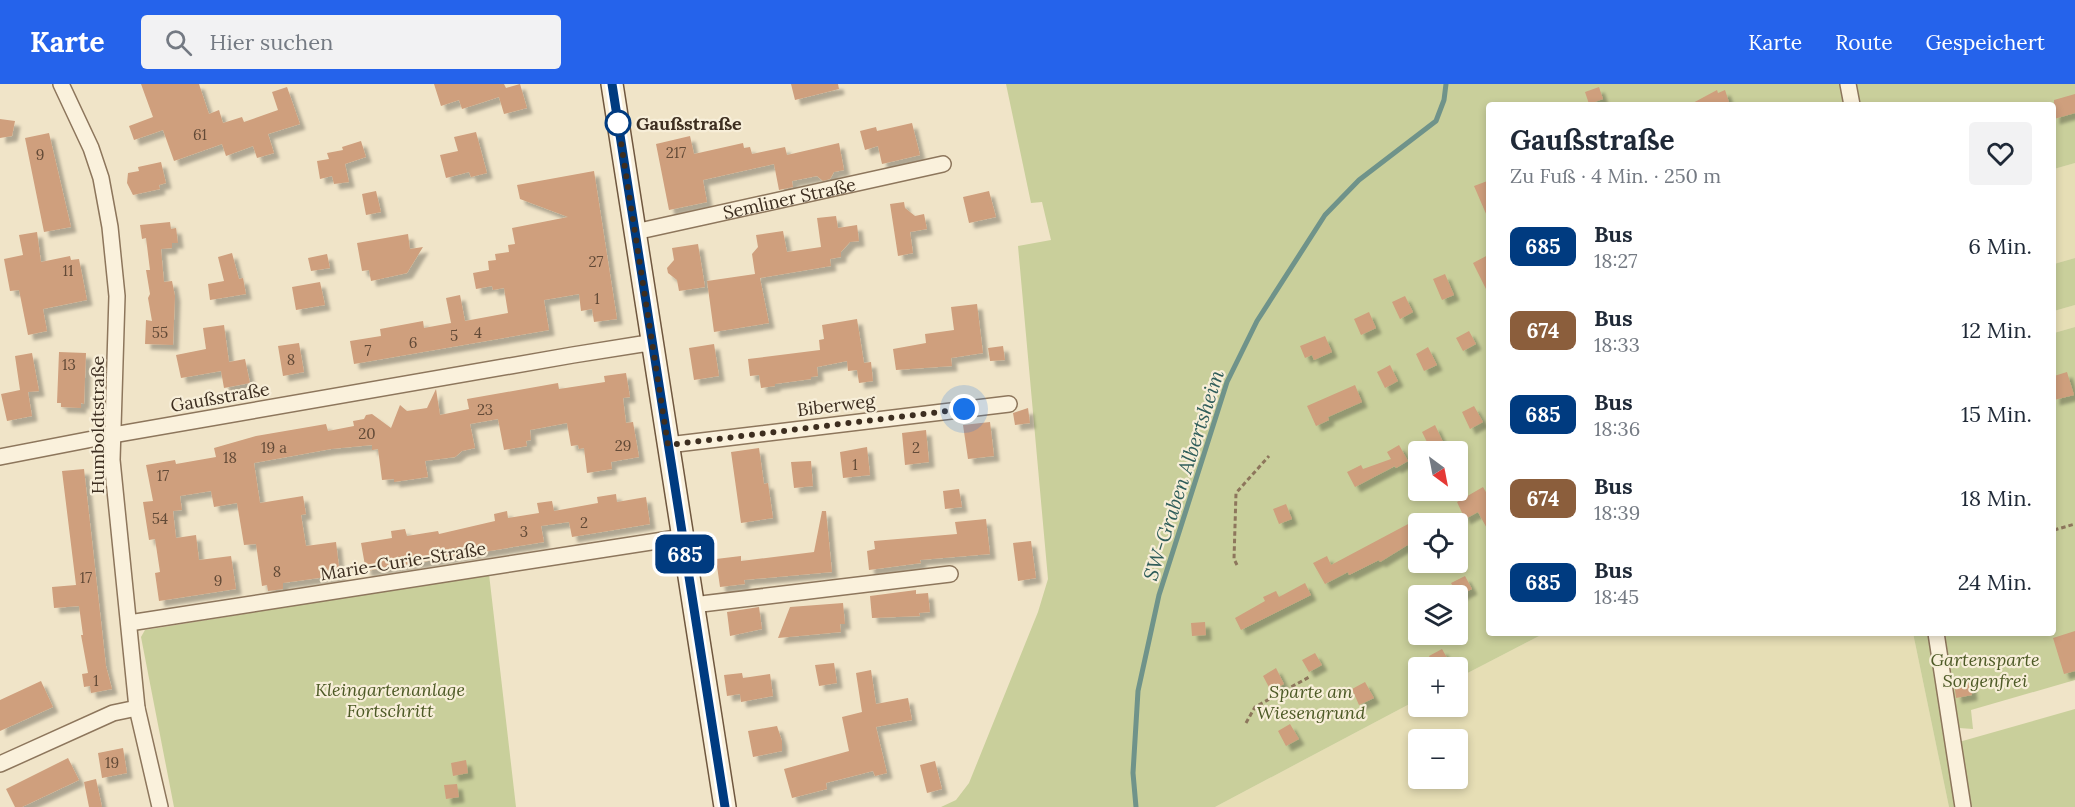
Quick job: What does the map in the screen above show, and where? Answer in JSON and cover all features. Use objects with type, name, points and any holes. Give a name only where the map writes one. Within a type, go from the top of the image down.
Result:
[{"type":"street","name":"Humboldtstraße","points":[[61,84],[91,148],[101,178],[110,227],[117,296],[112,459],[137,708],[160,807]]},
{"type":"street","points":[[612,84],[725,807]]},
{"type":"street","points":[[1848,84],[1851,102]]},
{"type":"street","name":"Semliner Straße","points":[[635,232],[943,164]]},
{"type":"street","name":"Gaußstraße","points":[[0,458],[113,435],[573,355],[642,344],[653,345]]},
{"type":"street","name":"Biberweg","points":[[668,445],[1009,404]]},
{"type":"street","name":"Marie-Curie-Straße","points":[[129,623],[683,537]]},
{"type":"street","points":[[693,605],[950,574]]},
{"type":"street","points":[[1936,636],[1963,807]]},
{"type":"street","points":[[0,764],[113,713],[137,708]]},
{"type":"path","points":[[1237,565],[1233,559],[1236,493],[1269,456]]},
{"type":"path","points":[[2056,529],[2075,524]]},
{"type":"path","points":[[1246,723],[1255,707],[1311,676]]},
{"type":"shaded area","points":[[2075,163],[2075,258],[2056,263],[2056,168]]},
{"type":"shaded area","points":[[2075,305],[2075,327],[2056,332],[2056,310]]},
{"type":"shaded area","points":[[1539,636],[1914,636],[1949,807],[1215,807],[1408,705],[1408,717],[1468,717],[1468,673]]},
{"type":"green space","name":"Sparte am Wiesengrund","points":[[1006,84],[1844,84],[1847,102],[1486,102],[1486,636],[1539,636],[1468,673],[1468,657],[1408,657],[1408,705],[1215,807],[941,807],[956,800],[969,783],[1038,612],[1048,579],[1018,246],[1051,240],[1042,202],[1031,203]]},
{"type":"green space","points":[[1854,84],[2075,84],[2075,163],[2056,168],[2056,102],[1857,102]]},
{"type":"green space","points":[[2075,258],[2075,305],[2056,310],[2056,263]]},
{"type":"green space","name":"Gartensparte Sorgenfrei","points":[[2075,327],[2075,680],[1971,710],[1973,729],[1959,728],[1956,724],[1942,636],[2056,636],[2056,332]]},
{"type":"green space","name":"Kleingartenanlage Fortschritt","points":[[489,574],[516,807],[174,807],[141,637],[145,630]]},
{"type":"green space","points":[[1914,636],[1929,636],[1957,807],[1949,807]]},
{"type":"green space","points":[[2075,709],[2075,807],[1969,807],[1959,742]]},
{"type":"building","points":[[141,84],[199,84],[209,114],[219,110],[223,123],[242,117],[244,122],[278,110],[272,92],[287,87],[300,124],[268,134],[274,153],[257,158],[253,146],[226,156],[222,144],[174,161],[163,130],[134,140],[129,126],[153,117]]},
{"type":"building","points":[[434,84],[504,84],[506,88],[520,84],[527,108],[504,114],[499,97],[462,109],[459,100],[441,106]]},
{"type":"building","points":[[791,84],[838,84],[839,89],[795,100]]},
{"type":"building","points":[[1599,87],[1603,99],[1588,102],[1585,92]]},
{"type":"building","points":[[1717,90],[1718,93],[1725,90],[1729,102],[1695,102]]},
{"type":"building","points":[[2075,94],[2075,113],[2056,118],[2054,100]]},
{"type":"building","points":[[0,119],[15,121],[12,136],[0,138]]},
{"type":"building","points":[[912,123],[920,155],[882,164],[878,146],[865,150],[860,131],[876,127],[877,131]]},
{"type":"building","points":[[476,132],[487,173],[471,177],[469,172],[446,178],[440,155],[458,151],[454,137]]},
{"type":"building","points":[[49,133],[71,227],[44,232],[25,138]]},
{"type":"building","points":[[690,136],[694,154],[743,143],[744,148],[750,147],[752,154],[785,147],[787,155],[839,143],[844,170],[834,172],[830,179],[823,181],[817,176],[792,181],[793,187],[779,190],[774,164],[703,180],[707,202],[669,210],[656,144]]},
{"type":"building","points":[[361,141],[366,157],[345,164],[349,182],[334,184],[332,176],[320,179],[317,161],[329,159],[327,153],[343,150],[342,147]]},
{"type":"building","points":[[161,162],[166,183],[159,185],[160,189],[133,195],[127,183],[128,173],[139,171],[138,167]]},
{"type":"building","points":[[594,171],[617,319],[594,322],[592,309],[581,311],[579,294],[544,300],[549,330],[354,364],[350,341],[381,336],[380,329],[423,321],[424,328],[451,323],[446,298],[460,295],[465,321],[508,313],[504,288],[493,290],[492,286],[476,289],[473,273],[489,270],[488,261],[496,260],[495,254],[509,252],[508,245],[515,244],[512,228],[568,217],[520,199],[517,185]]},
{"type":"building","points":[[1486,182],[1486,214],[1474,186]]},
{"type":"building","points":[[376,191],[381,212],[366,215],[362,194]]},
{"type":"building","points":[[989,191],[996,217],[969,223],[963,197]]},
{"type":"building","points":[[904,202],[905,208],[915,216],[924,214],[927,229],[910,232],[913,253],[898,256],[890,204]]},
{"type":"building","points":[[836,216],[838,228],[857,225],[859,241],[850,242],[841,252],[841,257],[830,259],[831,266],[760,278],[769,323],[714,332],[707,281],[755,274],[752,254],[758,247],[756,235],[783,231],[787,252],[821,247],[817,218]]},
{"type":"building","points":[[170,222],[171,229],[176,228],[178,243],[172,243],[172,248],[161,249],[164,282],[172,281],[175,296],[173,345],[145,344],[146,320],[152,321],[146,270],[150,270],[146,238],[142,239],[140,225]]},
{"type":"building","points":[[37,232],[41,262],[70,256],[71,260],[79,259],[87,300],[43,309],[47,331],[28,335],[19,290],[10,291],[4,259],[23,255],[19,235]]},
{"type":"building","points":[[408,234],[410,249],[423,247],[407,273],[371,281],[369,270],[362,271],[357,243]]},
{"type":"building","points":[[698,244],[705,287],[679,291],[677,280],[668,273],[667,268],[674,260],[672,248]]},
{"type":"building","points":[[232,253],[239,279],[243,278],[246,294],[210,300],[208,284],[224,281],[218,257]]},
{"type":"building","points":[[327,254],[330,268],[311,271],[308,258]]},
{"type":"building","points":[[1486,256],[1486,289],[1473,263]]},
{"type":"building","points":[[1445,274],[1454,295],[1442,300],[1433,279]]},
{"type":"building","points":[[320,282],[325,305],[296,310],[292,287]]},
{"type":"building","points":[[1405,296],[1413,312],[1400,319],[1392,302]]},
{"type":"building","points":[[977,304],[983,353],[951,358],[952,366],[896,370],[893,349],[926,343],[925,334],[954,330],[951,307]]},
{"type":"building","points":[[1369,312],[1376,328],[1361,335],[1354,319]]},
{"type":"building","points":[[857,319],[864,363],[871,362],[873,381],[859,383],[857,370],[848,371],[847,361],[817,367],[818,376],[811,377],[811,379],[775,384],[775,386],[761,388],[759,375],[750,376],[748,359],[820,350],[819,340],[824,339],[822,325]]},
{"type":"building","points":[[224,325],[229,362],[245,359],[250,383],[224,388],[221,371],[181,378],[176,355],[206,349],[203,328]]},
{"type":"building","points":[[1469,331],[1476,344],[1463,351],[1456,338]]},
{"type":"building","points":[[1325,336],[1332,352],[1314,360],[1312,355],[1305,358],[1300,346]]},
{"type":"building","points":[[299,343],[304,372],[283,376],[278,346]]},
{"type":"building","points":[[714,344],[719,376],[694,380],[689,348]]},
{"type":"building","points":[[1003,346],[1005,360],[990,361],[988,348]]},
{"type":"building","points":[[1428,347],[1437,365],[1424,371],[1416,354]]},
{"type":"building","points":[[59,352],[86,353],[84,404],[81,403],[81,408],[61,407],[61,403],[57,403]]},
{"type":"building","points":[[32,353],[39,391],[28,392],[32,416],[7,421],[1,394],[20,390],[15,356]]},
{"type":"building","points":[[1390,365],[1398,381],[1385,388],[1377,372]]},
{"type":"building","points":[[2067,372],[2074,395],[2056,400],[2056,375]]},
{"type":"building","points":[[626,373],[630,397],[623,398],[626,423],[633,422],[639,457],[611,462],[612,469],[587,473],[584,448],[579,449],[578,445],[571,446],[567,423],[530,430],[531,440],[526,441],[527,446],[504,450],[498,419],[470,424],[475,448],[462,451],[455,457],[425,461],[428,477],[394,482],[394,479],[382,480],[378,449],[372,450],[372,445],[331,449],[254,463],[260,503],[303,496],[306,514],[301,515],[306,546],[336,542],[340,575],[283,583],[283,589],[268,591],[267,585],[262,586],[256,544],[244,545],[237,503],[214,507],[211,491],[180,496],[182,510],[173,511],[176,538],[196,535],[199,560],[231,556],[236,589],[159,601],[155,573],[160,572],[155,539],[149,540],[143,502],[153,501],[146,465],[175,460],[176,464],[216,457],[214,448],[256,436],[326,424],[328,431],[354,426],[353,421],[364,419],[366,415],[372,414],[391,428],[400,405],[407,411],[427,408],[436,389],[440,415],[469,409],[467,399],[558,383],[559,389],[605,382],[604,376]]},
{"type":"building","points":[[1355,385],[1362,402],[1328,417],[1329,420],[1316,426],[1307,406]]},
{"type":"building","points":[[1474,406],[1483,422],[1470,429],[1462,412]]},
{"type":"building","points":[[1028,408],[1030,423],[1015,425],[1013,413]]},
{"type":"building","points":[[990,422],[994,456],[968,459],[963,425]]},
{"type":"building","points":[[1435,425],[1443,441],[1426,441],[1422,432]]},
{"type":"building","points":[[926,430],[929,462],[905,465],[902,433]]},
{"type":"building","points":[[1399,445],[1408,461],[1396,468],[1395,466],[1355,487],[1347,472],[1361,465],[1363,469],[1391,459],[1387,452]]},
{"type":"building","points":[[867,447],[870,475],[843,478],[840,452]]},
{"type":"building","points":[[759,448],[764,484],[768,483],[773,518],[741,523],[731,452]]},
{"type":"building","points":[[811,461],[813,486],[794,488],[791,462]]},
{"type":"building","points":[[84,469],[106,666],[112,689],[91,693],[90,686],[84,687],[82,674],[88,673],[81,635],[83,635],[79,606],[54,608],[52,587],[76,585],[62,471]]},
{"type":"building","points":[[1483,487],[1486,492],[1486,527],[1478,512],[1468,517],[1468,513],[1462,513],[1457,502],[1468,501],[1468,496]]},
{"type":"building","points":[[959,489],[962,507],[945,509],[943,491]]},
{"type":"building","points":[[616,494],[617,502],[646,497],[650,524],[572,537],[569,522],[541,526],[544,542],[366,571],[361,543],[392,538],[391,531],[405,529],[407,536],[438,531],[439,534],[495,521],[494,514],[507,511],[508,518],[539,513],[537,503],[552,501],[554,511],[598,503],[597,497]]},
{"type":"building","points":[[1286,504],[1292,519],[1279,524],[1273,509]]},
{"type":"building","points":[[822,511],[826,511],[832,572],[744,580],[745,584],[720,587],[716,559],[741,556],[741,561],[814,552]]},
{"type":"building","points":[[986,519],[990,554],[920,560],[921,563],[869,570],[867,551],[875,549],[874,541],[957,534],[955,522]]},
{"type":"building","points":[[1408,524],[1408,545],[1380,562],[1379,560],[1349,575],[1348,572],[1325,584],[1313,563],[1327,556],[1331,565]]},
{"type":"building","points":[[1031,541],[1036,578],[1018,581],[1013,543]]},
{"type":"building","points":[[1465,576],[1472,589],[1468,591],[1468,585],[1452,585],[1451,583]]},
{"type":"building","points":[[1305,583],[1311,595],[1241,630],[1235,618],[1265,601],[1263,597],[1276,591],[1279,597]]},
{"type":"building","points":[[916,590],[916,594],[928,593],[930,612],[919,613],[920,616],[872,618],[870,596]]},
{"type":"building","points":[[843,603],[845,624],[840,624],[841,632],[778,638],[790,607]]},
{"type":"building","points":[[759,607],[762,629],[730,636],[727,612]]},
{"type":"building","points":[[1205,622],[1206,635],[1192,636],[1191,623]]},
{"type":"building","points":[[2075,631],[2075,671],[2064,674],[2053,638]]},
{"type":"building","points":[[1442,649],[1447,657],[1430,657]]},
{"type":"building","points":[[1315,653],[1322,665],[1309,672],[1302,660]]},
{"type":"building","points":[[834,663],[837,683],[819,686],[815,665]]},
{"type":"building","points":[[1276,668],[1284,684],[1271,691],[1263,676]]},
{"type":"building","points":[[871,670],[876,704],[908,698],[912,720],[876,727],[887,773],[875,776],[873,771],[826,783],[827,789],[792,798],[784,769],[849,751],[842,717],[862,712],[856,673]]},
{"type":"building","points":[[742,673],[743,678],[770,674],[773,696],[741,702],[740,694],[727,696],[724,675]]},
{"type":"building","points":[[1970,679],[1972,695],[1956,698],[1954,682]]},
{"type":"building","points":[[41,681],[53,707],[0,731],[0,700]]},
{"type":"building","points":[[1365,682],[1374,698],[1359,705],[1352,689]]},
{"type":"building","points":[[1290,724],[1299,739],[1286,746],[1278,731]]},
{"type":"building","points":[[777,726],[782,741],[782,751],[753,757],[748,731]]},
{"type":"building","points":[[123,748],[127,773],[102,778],[98,753]]},
{"type":"building","points":[[68,758],[79,780],[22,807],[15,807],[6,789]]},
{"type":"building","points":[[466,760],[468,773],[453,776],[451,763]]},
{"type":"building","points":[[935,761],[942,789],[927,793],[920,765]]},
{"type":"building","points":[[96,779],[102,807],[89,807],[84,782]]},
{"type":"building","points":[[457,784],[459,797],[446,799],[444,785]]},
{"type":"waterway","name":"SW-Graben Albertsheim","points":[[1136,807],[1133,773],[1138,691],[1159,595],[1227,382],[1257,321],[1325,215],[1359,180],[1436,121],[1444,100],[1446,84]]},
{"type":"bus line","name":"685","points":[[612,84],[725,807]]},
{"type":"place","name":"Gaußstraße","points":[[618,123]]},
{"type":"route","points":[[618,123],[668,445],[964,409]]}]
